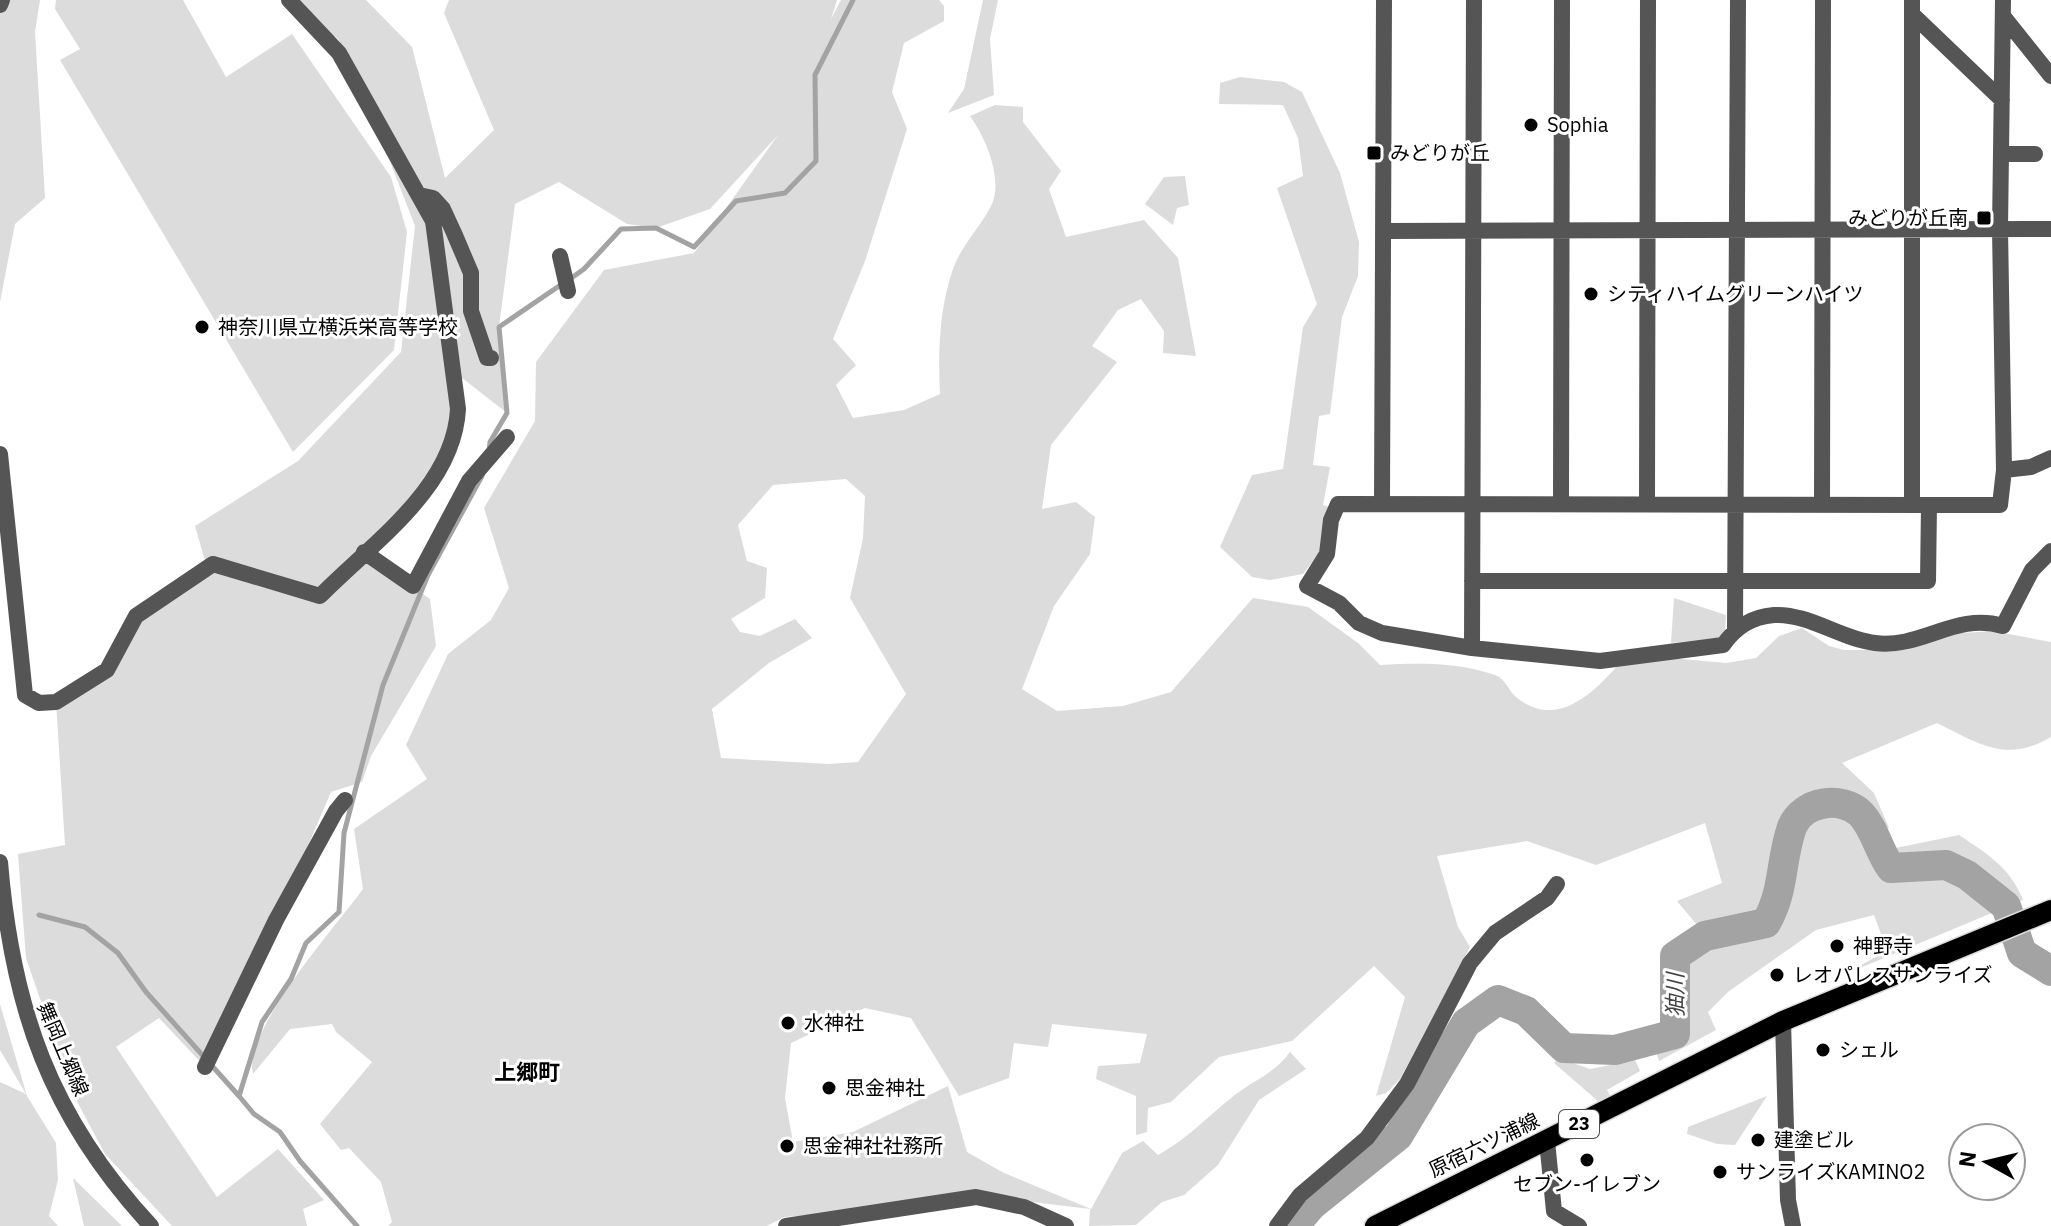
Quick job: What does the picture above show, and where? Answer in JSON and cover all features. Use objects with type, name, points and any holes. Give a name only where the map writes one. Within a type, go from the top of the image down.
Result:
[{"type":"main road","name":"原宿六ツ浦線","points":[[1375,1226],[1783,1021],[2043,914]]},
{"type":"street","points":[[0,454],[25,695],[39,703],[56,702],[107,670],[136,616],[213,564],[320,596],[433,485],[457,435],[458,409],[440,253],[433,221],[339,53],[289,0]]},
{"type":"street","points":[[1382,502],[1384,0]]},
{"type":"street","points":[[1472,648],[1474,0]]},
{"type":"street","points":[[1561,503],[1562,0]]},
{"type":"street","points":[[1647,503],[1648,0]]},
{"type":"street","points":[[1735,629],[1738,0]]},
{"type":"street","points":[[1822,505],[1823,0]]},
{"type":"street","points":[[1912,7],[2002,100]]},
{"type":"street","points":[[1472,581],[1928,581],[1920,505],[1912,228],[1912,7]]},
{"type":"street","points":[[2003,8],[2000,229],[2004,470],[2000,505],[1338,504],[1331,520],[1327,554],[1307,586],[1339,603],[1359,623],[1382,633],[1472,648],[1600,661],[1723,645],[1735,629],[1755,618],[1776,615],[1799,618],[1851,639],[1878,644],[1905,643],[1968,621],[2003,626],[2032,570],[2051,551]]},
{"type":"street","points":[[2003,8],[2051,76]]},
{"type":"street","points":[[2001,154],[2035,154]]},
{"type":"street","points":[[419,195],[433,198],[443,209],[454,233],[471,273],[471,311],[487,358],[491,358]]},
{"type":"street","points":[[1384,231],[2051,229]]},
{"type":"street","points":[[562,263],[568,290]]},
{"type":"street","points":[[364,552],[413,586],[478,471],[503,442]]},
{"type":"street","points":[[2004,470],[2031,467],[2051,458]]},
{"type":"street","points":[[208,1062],[276,920],[345,800]]},
{"type":"street","name":"舞岡上郷線","points":[[0,862],[8,941],[16,983],[35,1040],[77,1132],[110,1182],[151,1226]]},
{"type":"street","points":[[1277,1226],[1300,1195],[1367,1138],[1407,1084],[1470,963],[1495,933],[1547,898],[1557,884]]},
{"type":"street","points":[[1783,1021],[1787,1055],[1788,1200],[1793,1226]]},
{"type":"street","points":[[1547,1141],[1553,1219],[1579,1226]]},
{"type":"street","points":[[786,1226],[878,1220],[976,1197],[1024,1207],[1066,1226]]},
{"type":"shaded area","points":[[0,0],[40,0],[35,32],[45,198],[15,224],[0,302]]},
{"type":"shaded area","points":[[56,0],[183,0],[226,77],[292,34],[391,177],[407,232],[394,350],[293,452],[60,60],[80,49],[55,9]]},
{"type":"shaded area","points":[[286,0],[366,0],[412,47],[445,178],[494,130],[444,13],[449,0],[837,0],[831,19],[841,0],[939,0],[944,6],[944,21],[904,43],[892,92],[907,129],[865,261],[833,339],[856,365],[836,385],[853,418],[904,410],[940,394],[940,333],[952,272],[994,197],[992,160],[970,116],[995,105],[1023,107],[1023,122],[1061,171],[1049,189],[1066,237],[1144,220],[1178,258],[1196,356],[1163,353],[1164,331],[1141,299],[1118,310],[1092,346],[1117,362],[1051,445],[1042,509],[1076,502],[1095,517],[1090,554],[1054,606],[1022,689],[1057,711],[1123,706],[1171,692],[1253,598],[1308,607],[1358,643],[1380,665],[1438,664],[1481,671],[1504,681],[1516,697],[1530,706],[1545,710],[1572,705],[1596,688],[1618,665],[1671,658],[1726,663],[1756,658],[1779,636],[1802,628],[1829,646],[1844,650],[1907,650],[1947,634],[1993,631],[2051,642],[2051,737],[2035,745],[2006,750],[1979,743],[1937,723],[1842,763],[1874,793],[1889,828],[1878,831],[1865,810],[1844,798],[1811,801],[1793,816],[1787,827],[1769,895],[1759,917],[1702,931],[1677,901],[1722,883],[1705,823],[1596,865],[1527,841],[1437,856],[1458,927],[1470,947],[1400,1079],[1386,1093],[1376,1096],[1405,997],[1374,966],[1292,1041],[1219,1057],[1171,1102],[1148,1108],[1147,1132],[1136,1135],[1136,1096],[1096,1079],[1098,1066],[1140,1063],[1147,1034],[1052,1024],[1048,1047],[1014,1043],[1009,1078],[959,1096],[911,1018],[865,1008],[791,1043],[785,1098],[793,1142],[853,1132],[948,1086],[967,1152],[1004,1173],[1091,1209],[1122,1153],[1143,1141],[1158,1155],[1272,1070],[1290,1052],[1306,1069],[1259,1100],[1218,1165],[1184,1195],[1162,1202],[1136,1225],[1089,1226],[1090,1209],[1015,1200],[784,1217],[767,1226],[388,1226],[392,1222],[381,1182],[349,1148],[341,1150],[320,1124],[372,1062],[336,1032],[332,1024],[290,1029],[253,1074],[254,1055],[262,1032],[294,979],[363,889],[354,829],[427,779],[406,745],[448,654],[491,620],[509,588],[484,508],[535,421],[536,362],[604,270],[694,253],[778,135],[710,209],[656,228],[627,224],[559,182],[515,204],[499,327],[507,413],[453,371],[458,409],[433,485],[364,552],[430,599],[436,646],[371,756],[362,782],[331,792],[276,920],[205,1067],[159,1018],[116,1047],[217,1197],[278,1149],[324,1200],[303,1209],[307,1226],[172,1226],[105,1154],[73,1094],[26,958],[18,854],[65,845],[56,702],[107,670],[136,616],[207,568],[195,526],[298,461],[401,352],[415,226],[351,61],[338,39]],"holes":[[[846,479],[865,496],[863,538],[850,598],[906,694],[858,762],[829,764],[721,758],[712,709],[769,663],[812,638],[795,619],[760,636],[740,632],[731,619],[765,598],[767,568],[747,561],[738,525],[773,485]]]},
{"type":"shaded area","points":[[983,0],[998,0],[990,39],[994,95],[948,113],[964,89]]},
{"type":"shaded area","points":[[1240,77],[1284,82],[1302,92],[1340,173],[1359,242],[1358,276],[1342,317],[1330,414],[1319,416],[1313,465],[1330,467],[1323,505],[1330,507],[1324,547],[1303,574],[1270,580],[1252,577],[1220,547],[1252,475],[1283,469],[1303,327],[1317,304],[1277,188],[1303,176],[1298,138],[1283,105],[1219,104],[1220,83]]},
{"type":"shaded area","points":[[1185,176],[1189,205],[1177,208],[1173,225],[1145,204],[1164,177]]},
{"type":"shaded area","points":[[1674,598],[1726,615],[1725,630],[1718,638],[1671,643]]},
{"type":"shaded area","points":[[1825,806],[1853,814],[1876,852],[1959,835],[2005,870],[2023,900],[1848,973],[1887,950],[1874,915],[1816,930],[1728,992],[1708,1012],[1716,1030],[1659,1061],[1656,1052],[1681,1035],[1685,998],[1679,959],[1708,941],[1768,926],[1782,903],[1797,827],[1808,814]]},
{"type":"shaded area","points":[[0,1004],[27,1096],[56,1143],[58,1180],[49,1216],[58,1226],[0,1226],[0,1082],[26,1094],[0,1050]]},
{"type":"shaded area","points":[[1558,1058],[1590,1069],[1635,1060],[1640,1071],[1607,1090],[1610,1095],[1599,1102],[1554,1063]]},
{"type":"shaded area","points":[[1767,1096],[1735,1145],[1717,1144],[1687,1134],[1688,1127]]},
{"type":"shaded area","points":[[73,1178],[122,1226],[84,1226]]},
{"type":"waterway","points":[[570,279],[584,269],[621,229],[656,228],[694,247],[736,201],[785,193],[816,161],[815,75],[853,0]]},
{"type":"waterway","points":[[489,452],[490,442],[507,413],[499,327],[562,284]]},
{"type":"waterway","points":[[357,1226],[300,1161],[280,1132],[254,1114],[239,1096],[262,1022],[291,979],[306,943],[339,912],[344,833],[383,685],[428,575],[482,476]]},
{"type":"waterway","name":"㹨川","points":[[1294,1226],[1312,1205],[1398,1136],[1466,1023],[1498,1000],[1526,1011],[1564,1048],[1615,1050],[1675,1034],[1675,956],[1705,936],[1766,923],[1776,899],[1792,827],[1797,818],[1813,806],[1844,804],[1861,814],[1891,868],[1946,865],[1967,875],[2006,906],[2022,953],[2051,971]]},
{"type":"waterway","points":[[39,915],[85,927],[118,953],[146,992],[239,1096]]},
{"type":"place","name":"Sophia","points":[[1531,125]]},
{"type":"place","name":"みどりが丘","points":[[1374,153]]},
{"type":"place","name":"みどりが丘南","points":[[1984,218]]},
{"type":"place","name":"シティハイムグリーンハイツ","points":[[1591,294]]},
{"type":"place","name":"神奈川県立横浜栄高等学校","points":[[202,327]]},
{"type":"place","name":"神野寺","points":[[1837,946]]},
{"type":"place","name":"レオパレスサンライズ","points":[[1777,975]]},
{"type":"place","name":"水神社","points":[[788,1023]]},
{"type":"place","name":"シェル","points":[[1823,1050]]},
{"type":"place","name":"思金神社","points":[[829,1088]]},
{"type":"place","name":"建塗ビル","points":[[1758,1140]]},
{"type":"place","name":"思金神社社務所","points":[[787,1146]]},
{"type":"place","name":"セブン-イレブン","points":[[1587,1160]]},
{"type":"place","name":"サンライズKAMINO2","points":[[1720,1172]]},
{"type":"district","name":"上郷町","points":[[527,1072]]}]
